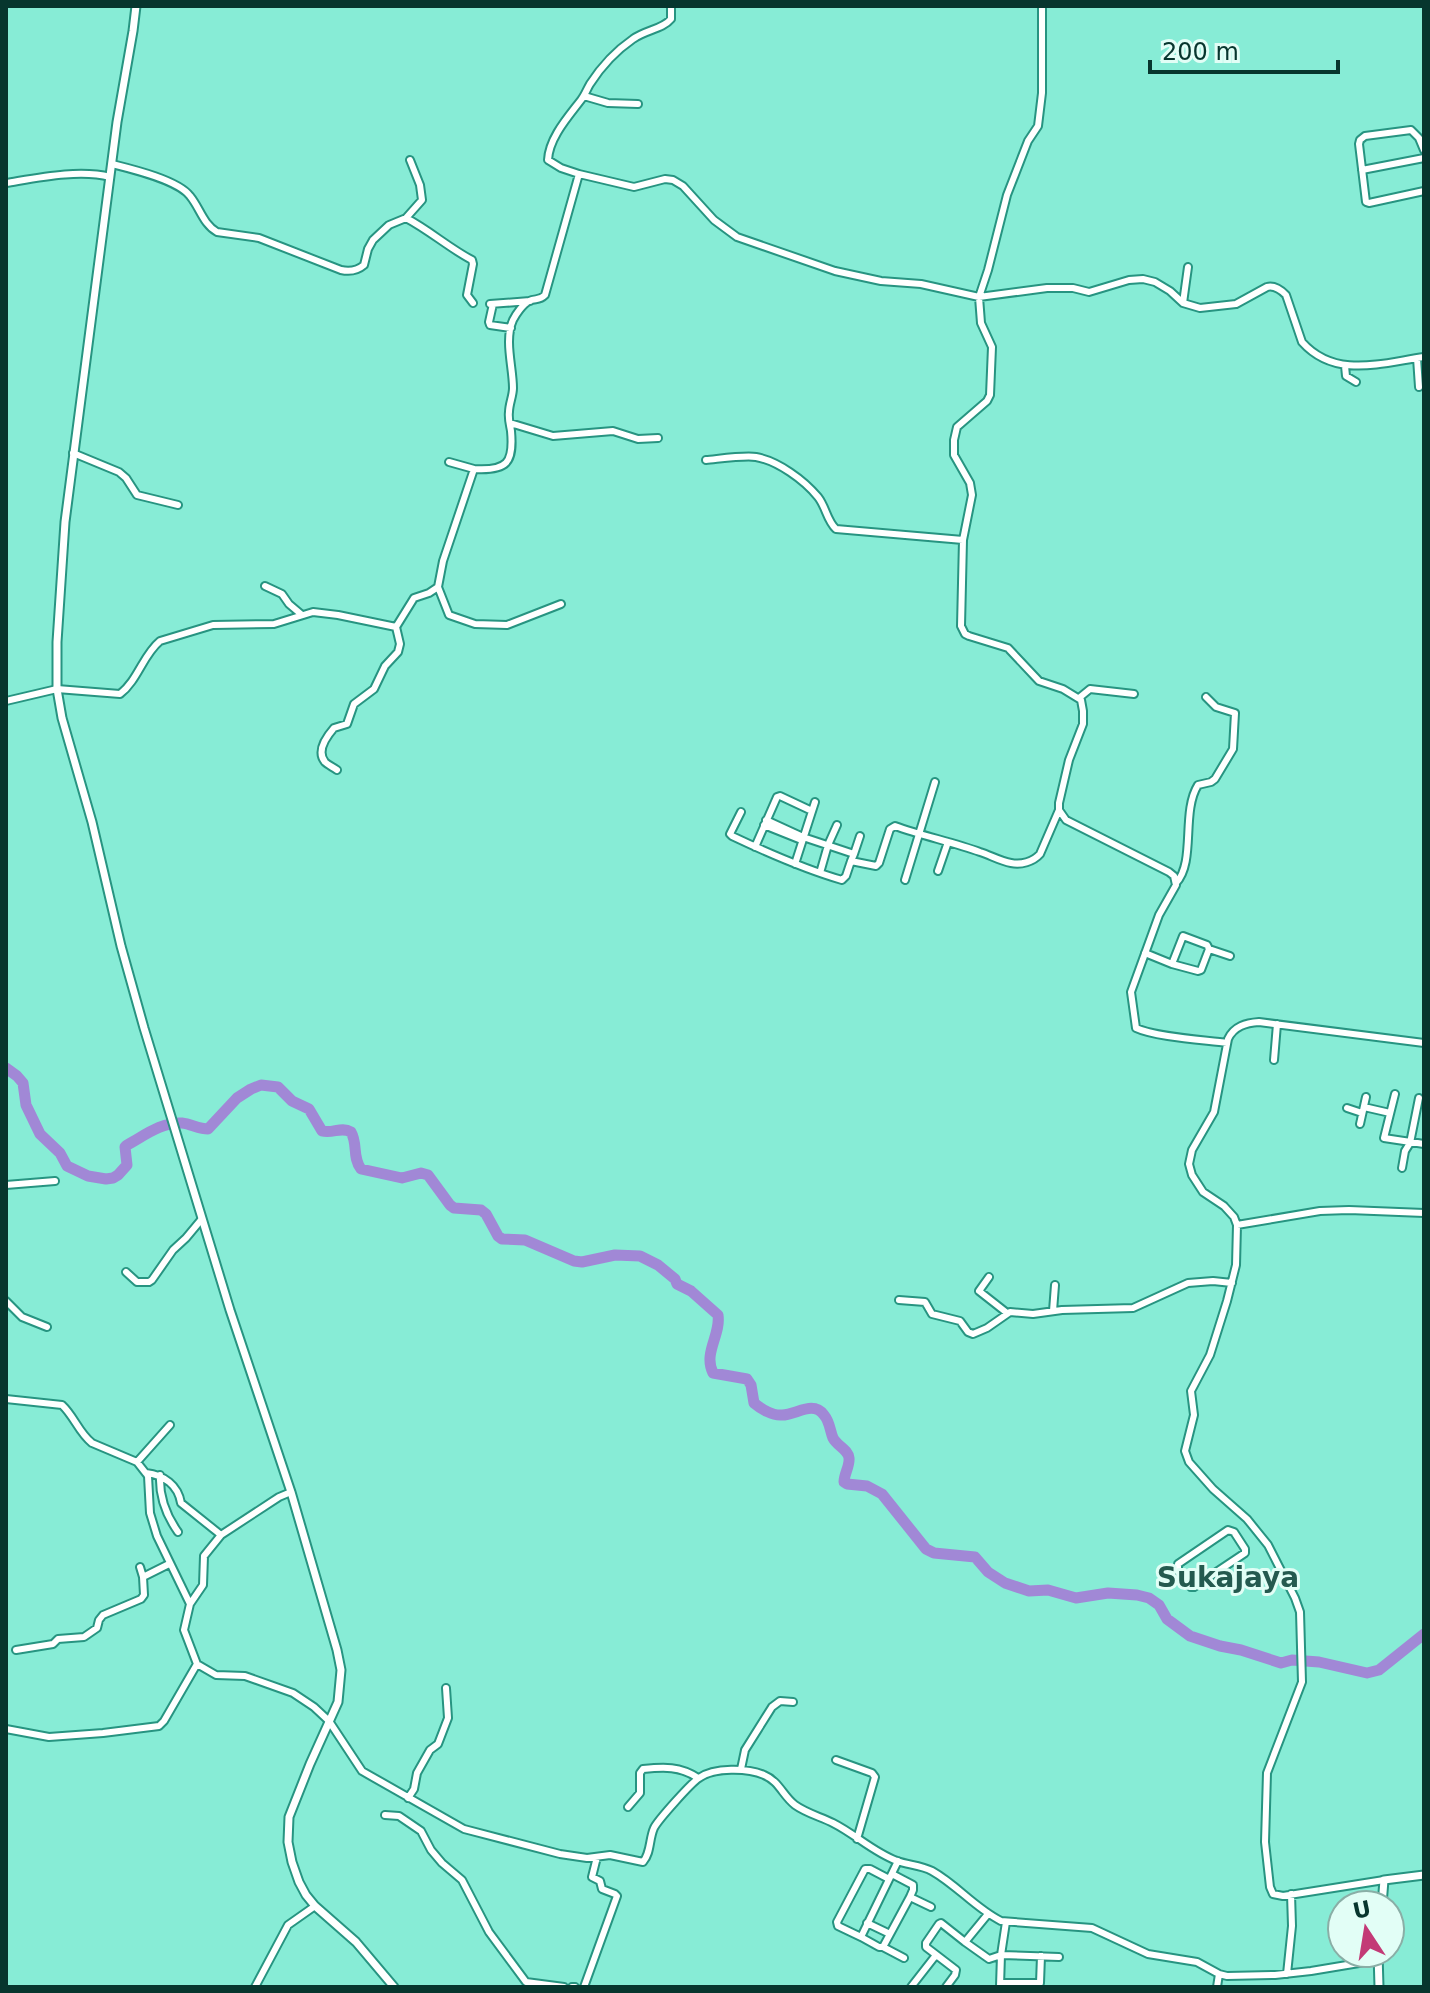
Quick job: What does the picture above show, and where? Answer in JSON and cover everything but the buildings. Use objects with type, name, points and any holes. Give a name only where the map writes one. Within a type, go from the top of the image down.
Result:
[{"type":"street","points":[[136,6],[117,122],[73,453],[64,536],[57,689],[121,946],[284,1495],[333,1635],[341,1670],[340,1694],[289,1817],[292,1862],[299,1882],[315,1906],[356,1942],[394,1987]]},
{"type":"street","points":[[671,6],[672,15],[668,24],[650,29],[630,41],[612,56],[591,82],[561,128],[548,157],[551,163],[579,174],[634,187],[673,180],[683,186],[714,220],[742,239],[835,271],[881,281],[921,284],[979,297],[1047,288],[1073,288],[1089,292],[1143,279],[1163,286],[1183,303],[1194,307],[1220,307],[1241,302],[1267,287],[1273,287],[1286,295],[1304,346],[1330,363],[1345,366],[1421,357],[1419,387]]},
{"type":"street","points":[[765,823],[876,866],[891,827],[895,826],[1011,863],[1028,862],[1040,854],[1059,810],[1068,764],[1083,724],[1083,704],[1063,689],[1039,681],[1008,648],[965,634],[960,612],[963,540],[972,495],[970,483],[954,455],[957,427],[990,395],[992,347],[981,323],[979,297],[1007,195],[1028,141],[1038,126],[1042,93],[1042,6]]},
{"type":"street","points":[[584,96],[608,103],[638,104]]},
{"type":"street","points":[[1424,150],[1411,130],[1365,136],[1359,144],[1365,199],[1369,203],[1424,191]]},
{"type":"street","points":[[1362,170],[1424,158]]},
{"type":"street","points":[[112,164],[154,176],[186,191],[212,230],[259,238],[346,271],[356,271],[364,265],[373,240],[389,225],[406,218],[422,200],[410,160]]},
{"type":"street","points":[[6,183],[98,173],[110,177]]},
{"type":"street","points":[[511,328],[490,325],[491,304],[540,300],[545,295],[579,174]]},
{"type":"street","points":[[406,218],[472,260],[467,295],[473,303]]},
{"type":"street","points":[[1183,303],[1188,267]]},
{"type":"street","points":[[449,462],[472,475],[499,468],[508,461],[512,449],[508,414],[513,389],[511,328],[514,319],[530,301]]},
{"type":"street","points":[[1345,366],[1346,376],[1356,382]]},
{"type":"street","points":[[510,423],[553,436],[613,431],[642,439],[658,438]]},
{"type":"street","points":[[73,453],[119,472],[137,495],[178,505]]},
{"type":"street","points":[[706,460],[751,456],[772,462],[808,487],[821,501],[836,529],[963,540]]},
{"type":"street","points":[[472,475],[443,561],[438,587],[449,615],[479,625],[507,625],[561,604]]},
{"type":"street","points":[[265,586],[282,594],[302,615]]},
{"type":"street","points":[[337,770],[322,758],[325,741],[334,728],[347,724],[354,704],[374,689],[384,668],[398,652],[400,644],[396,627],[414,598],[438,587]]},
{"type":"street","points":[[6,701],[57,689],[120,694],[156,644],[165,638],[213,625],[274,624],[318,612],[396,627]]},
{"type":"street","points":[[1079,698],[1090,689],[1134,694]]},
{"type":"street","points":[[1206,697],[1216,707],[1235,713],[1233,749],[1215,779],[1195,789],[1189,811],[1184,870],[1159,915],[1130,995],[1136,1028],[1139,1030],[1227,1043]]},
{"type":"street","points":[[905,880],[935,782]]},
{"type":"street","points":[[755,847],[774,799],[778,796],[812,811]]},
{"type":"street","points":[[795,864],[815,802]]},
{"type":"street","points":[[1059,810],[1070,823],[1169,872],[1176,883]]},
{"type":"street","points":[[741,812],[730,834],[795,864],[844,879],[860,836]]},
{"type":"street","points":[[820,873],[837,825]]},
{"type":"street","points":[[938,871],[948,842]]},
{"type":"street","points":[[1172,964],[1183,936],[1230,956]]},
{"type":"street","points":[[1145,953],[1200,971],[1209,949]]},
{"type":"street","points":[[1424,1043],[1277,1024],[1245,1023],[1231,1033],[1214,1112],[1192,1150],[1189,1164],[1201,1189],[1229,1210],[1237,1225],[1236,1265],[1210,1355],[1191,1389],[1194,1415],[1185,1451],[1189,1462],[1205,1480],[1256,1530],[1278,1563],[1298,1605],[1302,1682],[1267,1773],[1265,1842],[1271,1891],[1277,1896],[1424,1875]]},
{"type":"street","points":[[1274,1060],[1277,1024]]},
{"type":"street","points":[[1395,1094],[1384,1138],[1424,1144]]},
{"type":"street","points":[[1360,1124],[1366,1097]]},
{"type":"street","points":[[1402,1168],[1419,1098]]},
{"type":"street","points":[[1347,1108],[1390,1113]]},
{"type":"street","points":[[6,1185],[55,1181]]},
{"type":"street","points":[[1237,1225],[1320,1211],[1424,1213]]},
{"type":"street","points":[[126,1272],[137,1282],[152,1280],[169,1254],[201,1220]]},
{"type":"street","points":[[989,1277],[979,1291],[1007,1313]]},
{"type":"street","points":[[899,1300],[925,1302],[932,1314],[960,1321],[971,1334],[987,1328],[1007,1313],[1133,1308],[1188,1283],[1232,1283]]},
{"type":"street","points":[[1053,1311],[1055,1285]]},
{"type":"street","points":[[6,1301],[22,1317],[47,1327]]},
{"type":"street","points":[[6,1399],[62,1405],[92,1443],[137,1462],[148,1478],[150,1513],[157,1536],[190,1604]]},
{"type":"street","points":[[137,1462],[170,1425]]},
{"type":"street","points":[[146,1473],[160,1475],[177,1491],[181,1503],[221,1535]]},
{"type":"street","points":[[160,1475],[163,1503],[178,1532]]},
{"type":"street","points":[[284,1495],[221,1535],[204,1556],[204,1582],[190,1604],[184,1630],[197,1664],[216,1675],[245,1676],[293,1693],[329,1721],[362,1771],[464,1829],[560,1854],[587,1858],[610,1855],[640,1862],[645,1861],[658,1822],[698,1778],[727,1770],[754,1771],[770,1778],[795,1805],[836,1824],[898,1861],[930,1870],[988,1914],[1006,1922],[1092,1928],[1148,1954],[1197,1962],[1227,1976],[1287,1974],[1326,1967]]},
{"type":"street","points":[[1228,1530],[1232,1530],[1240,1540],[1245,1553],[1194,1587],[1189,1586],[1178,1571],[1180,1562],[1228,1530]]},
{"type":"street","points":[[1240,1540],[1256,1530]]},
{"type":"street","points":[[143,1577],[169,1564]]},
{"type":"street","points":[[16,1650],[53,1644],[58,1639],[86,1636],[97,1628],[100,1617],[141,1599],[144,1595],[140,1567]]},
{"type":"street","points":[[6,1729],[49,1737],[159,1726],[197,1664]]},
{"type":"street","points":[[408,1798],[414,1789],[417,1773],[430,1750],[438,1744],[446,1723],[446,1688]]},
{"type":"street","points":[[741,1769],[745,1750],[772,1707],[780,1701],[793,1702]]},
{"type":"street","points":[[836,1760],[872,1773],[875,1777],[857,1839]]},
{"type":"street","points":[[628,1807],[640,1793],[641,1770],[683,1769],[698,1778]]},
{"type":"street","points":[[385,1815],[399,1816],[418,1828],[442,1863],[462,1880],[489,1932],[526,1982],[564,1987]]},
{"type":"street","points":[[584,1987],[617,1896],[602,1889],[600,1881],[592,1877],[597,1857]]},
{"type":"street","points":[[861,1937],[898,1861]]},
{"type":"street","points":[[883,1947],[910,1897],[913,1885],[865,1869],[837,1922],[839,1927],[904,1958]]},
{"type":"street","points":[[1383,1889],[1384,1880]]},
{"type":"street","points":[[1287,1974],[1292,1926],[1291,1894]]},
{"type":"street","points":[[910,1897],[931,1907]]},
{"type":"street","points":[[255,1987],[288,1925],[315,1906]]},
{"type":"street","points":[[965,1942],[988,1914]]},
{"type":"street","points":[[1006,1922],[1000,1985],[1040,1983],[1041,1956]]},
{"type":"street","points":[[867,1923],[890,1934]]},
{"type":"street","points":[[946,1987],[956,1971],[926,1945],[940,1923],[989,1959],[1001,1955],[1059,1957]]},
{"type":"street","points":[[911,1987],[936,1955]]},
{"type":"street","points":[[1217,1987],[1219,1974]]},
{"type":"waterway","points":[[6,1068],[23,1083],[26,1105],[40,1134],[60,1153],[67,1166],[88,1176],[106,1179],[118,1175],[127,1165],[125,1147],[153,1130],[174,1123],[208,1129],[237,1098],[251,1089],[261,1085],[278,1087],[292,1101],[309,1109],[322,1131],[351,1132],[361,1169],[402,1178],[421,1173],[428,1175],[454,1208],[481,1210],[486,1214],[502,1239],[525,1240],[574,1261],[615,1255],[640,1256],[658,1265],[677,1284],[691,1291],[718,1315],[710,1358],[713,1373],[747,1379],[754,1403],[771,1413],[787,1414],[810,1408],[820,1411],[828,1421],[835,1441],[848,1455],[844,1482],[867,1486],[882,1494],[926,1549],[934,1553],[975,1557],[988,1572],[1005,1583],[1029,1591],[1048,1590],[1076,1598],[1108,1593],[1149,1598],[1159,1605],[1167,1619],[1190,1636],[1281,1663],[1292,1660],[1319,1662],[1367,1673],[1379,1670],[1424,1634]]},
{"type":"district","name":"Sukajaya","points":[[1228,1577]]}]
